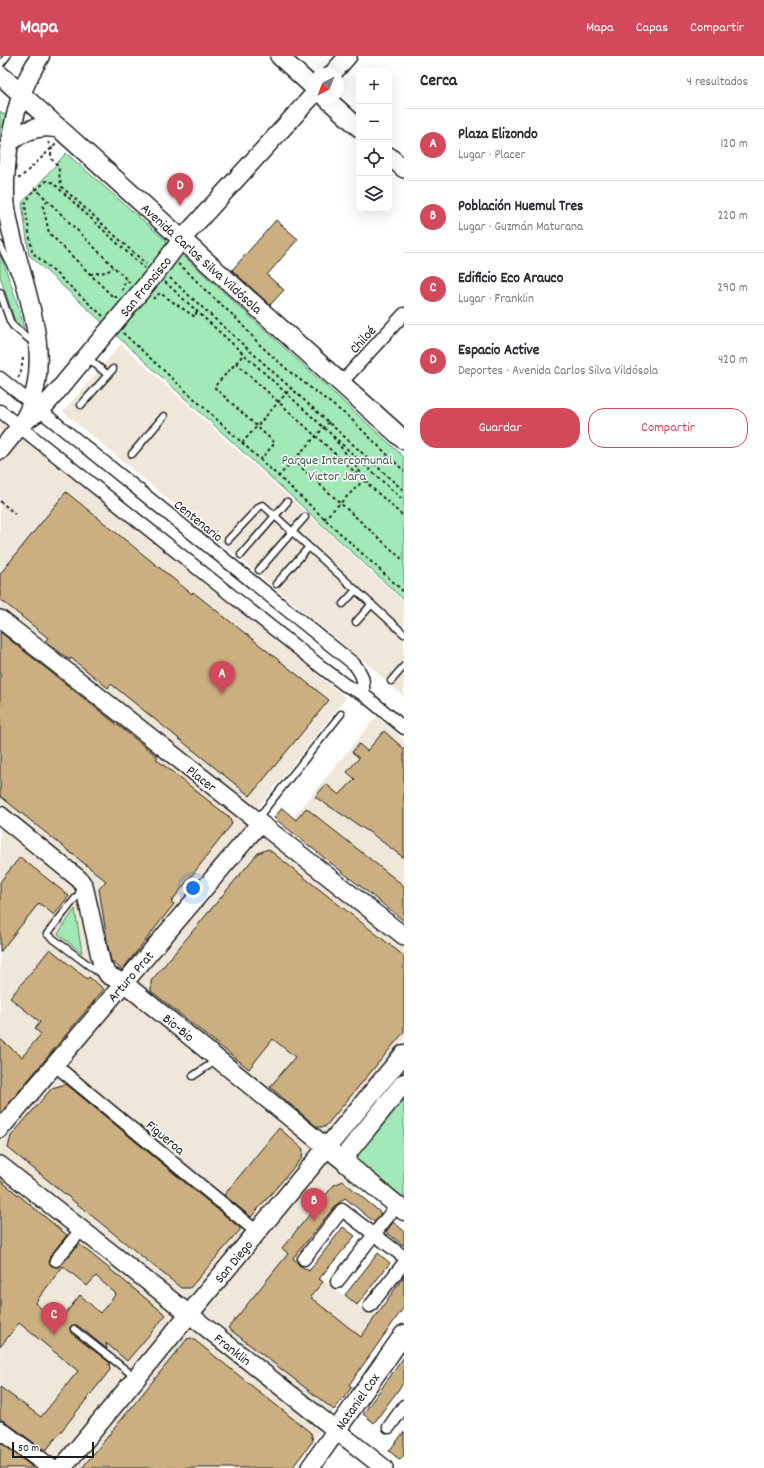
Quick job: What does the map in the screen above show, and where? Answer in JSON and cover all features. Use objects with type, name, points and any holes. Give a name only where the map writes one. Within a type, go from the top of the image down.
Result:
[{"type":"main road","points":[[0,74],[17,74],[37,60]]},
{"type":"main road","points":[[21,94],[37,60]]},
{"type":"main road","name":"Avenida Carlos Silva Vildósola","points":[[0,74],[404,440]]},
{"type":"main road","points":[[10,142],[32,128],[48,127],[64,132]]},
{"type":"main road","name":"San Diego","points":[[62,1468],[189,1314],[239,1258],[257,1232],[404,1054]]},
{"type":"main road","points":[[347,1164],[348,1152],[404,1083]]},
{"type":"main road","name":"Bio-Bio","points":[[347,1164],[400,1208]]},
{"type":"main road","name":"Nataniel Cox","points":[[310,1468],[404,1334]]},
{"type":"street","points":[[280,56],[308,82]]},
{"type":"street","points":[[337,68],[348,56]]},
{"type":"street","points":[[21,94],[10,142],[5,176],[9,222],[35,329],[38,361],[35,407]]},
{"type":"street","name":"San Francisco","points":[[0,451],[35,407],[86,356],[182,240],[308,101]]},
{"type":"street","points":[[333,104],[356,125]]},
{"type":"street","points":[[392,159],[404,170]]},
{"type":"street","name":"Chiloé","points":[[341,383],[404,314]]},
{"type":"street","name":"Centenario","points":[[0,378],[354,664],[361,672],[364,682],[363,694]]},
{"type":"street","points":[[0,411],[21,424],[313,661],[345,684],[363,694],[404,728]]},
{"type":"street","name":"Placer","points":[[0,619],[404,936]]},
{"type":"street","points":[[0,815],[79,879],[84,886],[102,965],[108,975]]},
{"type":"street","name":"Arturo Prat","points":[[0,1129],[124,983],[258,821]]},
{"type":"street","name":"Bio-Bio","points":[[108,975],[124,983],[347,1164]]},
{"type":"street","name":"Figueroa","points":[[55,1064],[257,1232]]},
{"type":"street","name":"Franklin","points":[[0,1165],[384,1468]]},
{"type":"street","points":[[338,1282],[374,1234],[400,1208]]},
{"type":"street","points":[[304,1259],[342,1210],[404,1257]]},
{"type":"street","points":[[56,1260],[82,1229]]},
{"type":"street","points":[[370,1306],[404,1263]]},
{"type":"street","points":[[389,1427],[404,1406]]},
{"type":"street","points":[[0,1430],[51,1468]]},
{"type":"lane","points":[[0,65],[7,56]]},
{"type":"lane","points":[[0,245],[13,272],[27,292]]},
{"type":"lane","points":[[0,292],[13,326],[37,346]]},
{"type":"lane","points":[[86,356],[108,375]]},
{"type":"lane","points":[[81,405],[113,369]]},
{"type":"lane","points":[[132,454],[164,416]]},
{"type":"lane","points":[[241,555],[288,502]]},
{"type":"lane","points":[[228,540],[261,505],[263,505],[404,634]]},
{"type":"lane","points":[[259,570],[305,517]]},
{"type":"lane","points":[[276,584],[309,547]]},
{"type":"lane","points":[[343,604],[356,590]]},
{"type":"lane","points":[[356,622],[372,604]]},
{"type":"lane","points":[[391,681],[404,666]]},
{"type":"lane","points":[[258,821],[341,714]]},
{"type":"lane","points":[[84,886],[47,934],[95,970],[108,975]]},
{"type":"lane","points":[[193,1076],[218,1059]]},
{"type":"lane","points":[[74,1329],[136,1378]]},
{"type":"path","points":[[32,128],[35,135],[49,143],[52,149],[50,155],[52,161],[58,166],[59,180],[62,187],[404,501]]},
{"type":"path","points":[[5,176],[20,178],[52,149],[64,132]]},
{"type":"path","points":[[108,321],[32,252],[25,204],[35,188],[36,190],[46,181],[52,182],[149,272],[168,276],[404,491]]},
{"type":"path","points":[[36,190],[131,284]]},
{"type":"path","points":[[47,201],[43,206],[49,233],[113,297],[121,298]]},
{"type":"path","points":[[178,264],[235,317],[261,346],[290,372],[350,418],[404,471]]},
{"type":"path","points":[[90,274],[107,272],[113,266]]},
{"type":"path","points":[[121,294],[126,279]]},
{"type":"path","points":[[151,302],[160,293],[195,318],[197,310]]},
{"type":"path","points":[[122,332],[404,592]]},
{"type":"path","points":[[244,354],[214,387],[275,443],[260,460]]},
{"type":"path","points":[[12,388],[21,372],[24,356]]},
{"type":"path","points":[[236,363],[404,517]]},
{"type":"path","points":[[242,443],[291,388]]},
{"type":"path","points":[[278,477],[329,422]]},
{"type":"path","points":[[329,432],[376,491]]},
{"type":"path","points":[[293,460],[404,561]]},
{"type":"path","points":[[324,519],[364,480]]},
{"type":"path","points":[[0,501],[15,514]]},
{"type":"shaded area","points":[[121,344],[404,602],[404,697],[373,669],[63,412]]},
{"type":"shaded area","points":[[0,415],[346,698],[246,823],[404,946],[404,1040],[316,1146],[359,1183],[299,1258],[337,1292],[345,1295],[357,1305],[377,1314],[392,1325],[349,1385],[352,1387],[292,1468],[0,1468]]},
{"type":"shaded area","points":[[377,716],[404,740],[404,921],[285,827]]},
{"type":"green space","points":[[0,111],[9,118],[3,141],[0,139]]},
{"type":"green space","name":"Parque Intercomunal Victor Jara","points":[[66,153],[187,259],[404,457],[404,600],[29,255],[22,203]]},
{"type":"green space","points":[[0,253],[19,308],[24,329],[17,327],[0,276]]},
{"type":"green space","points":[[75,909],[82,953],[58,934]]},
{"type":"green space","points":[[404,1097],[404,1202],[359,1164],[356,1154]]},
{"type":"building","points":[[276,220],[298,239],[267,275],[284,290],[270,305],[232,270]]},
{"type":"building","points":[[66,492],[192,594],[193,592],[329,700],[250,796],[111,684],[108,688],[71,658],[70,660],[45,641],[48,638],[0,599],[0,574]]},
{"type":"building","points":[[0,632],[158,757],[156,759],[229,817],[232,824],[171,902],[174,904],[122,970],[111,961],[108,946],[99,889],[106,881],[0,796]]},
{"type":"building","points":[[384,731],[404,749],[404,858],[372,834],[315,797],[326,784],[339,795],[355,779],[347,772],[359,758],[352,752],[359,744],[367,751]]},
{"type":"building","points":[[282,808],[296,820],[306,808],[404,886],[404,921],[274,818]]},
{"type":"building","points":[[268,849],[404,956],[404,1032],[325,1127],[317,1127],[270,1087],[295,1057],[273,1039],[249,1069],[151,991],[151,981],[258,853]]},
{"type":"building","points":[[20,857],[69,896],[54,915],[39,903],[0,952],[0,882]]},
{"type":"building","points":[[50,949],[87,979],[89,977],[104,989],[0,1114],[0,1039],[22,1057],[41,1034],[35,1029],[40,1022],[10,998]]},
{"type":"building","points":[[66,1084],[240,1228],[240,1230],[190,1288],[181,1288],[8,1148],[11,1136],[52,1088]]},
{"type":"building","points":[[279,1128],[303,1149],[302,1158],[251,1217],[224,1195]]},
{"type":"building","points":[[0,1180],[67,1235],[50,1256],[49,1262],[52,1266],[58,1267],[61,1265],[79,1244],[166,1315],[127,1361],[106,1343],[107,1349],[77,1325],[71,1326],[71,1333],[109,1362],[110,1370],[47,1449],[42,1449],[0,1419],[0,1387],[41,1417],[78,1371],[19,1323],[0,1347]],"holes":[[[63,1266],[87,1286],[96,1276],[116,1294],[100,1313],[80,1295],[58,1323],[35,1303]]]},
{"type":"building","points":[[343,1181],[381,1213],[374,1222],[345,1198],[336,1205],[293,1258],[299,1265],[309,1271],[343,1227],[355,1236],[319,1279],[323,1282],[310,1297],[361,1337],[404,1276],[404,1307],[349,1385],[352,1387],[334,1410],[228,1328],[288,1254],[282,1248],[334,1185]]},
{"type":"building","points":[[393,1222],[404,1231],[404,1246],[386,1232]]},
{"type":"building","points":[[378,1253],[390,1263],[357,1305],[345,1295]]},
{"type":"building","points":[[192,1338],[311,1433],[313,1441],[292,1468],[82,1468],[187,1339]]},
{"type":"building","points":[[404,1357],[404,1382],[374,1423],[363,1414]]},
{"type":"building","points":[[404,1432],[404,1455],[400,1460],[389,1451]]},
{"type":"building","points":[[0,1442],[34,1468],[0,1468]]},
{"type":"place","name":"Espacio Active","points":[[180,206]]},
{"type":"place","name":"Plaza Elizondo","points":[[222,694]]},
{"type":"place","name":"Población Huemul Tres","points":[[314,1221]]},
{"type":"place","name":"Edificio Eco Arauco","points":[[54,1335]]}]
